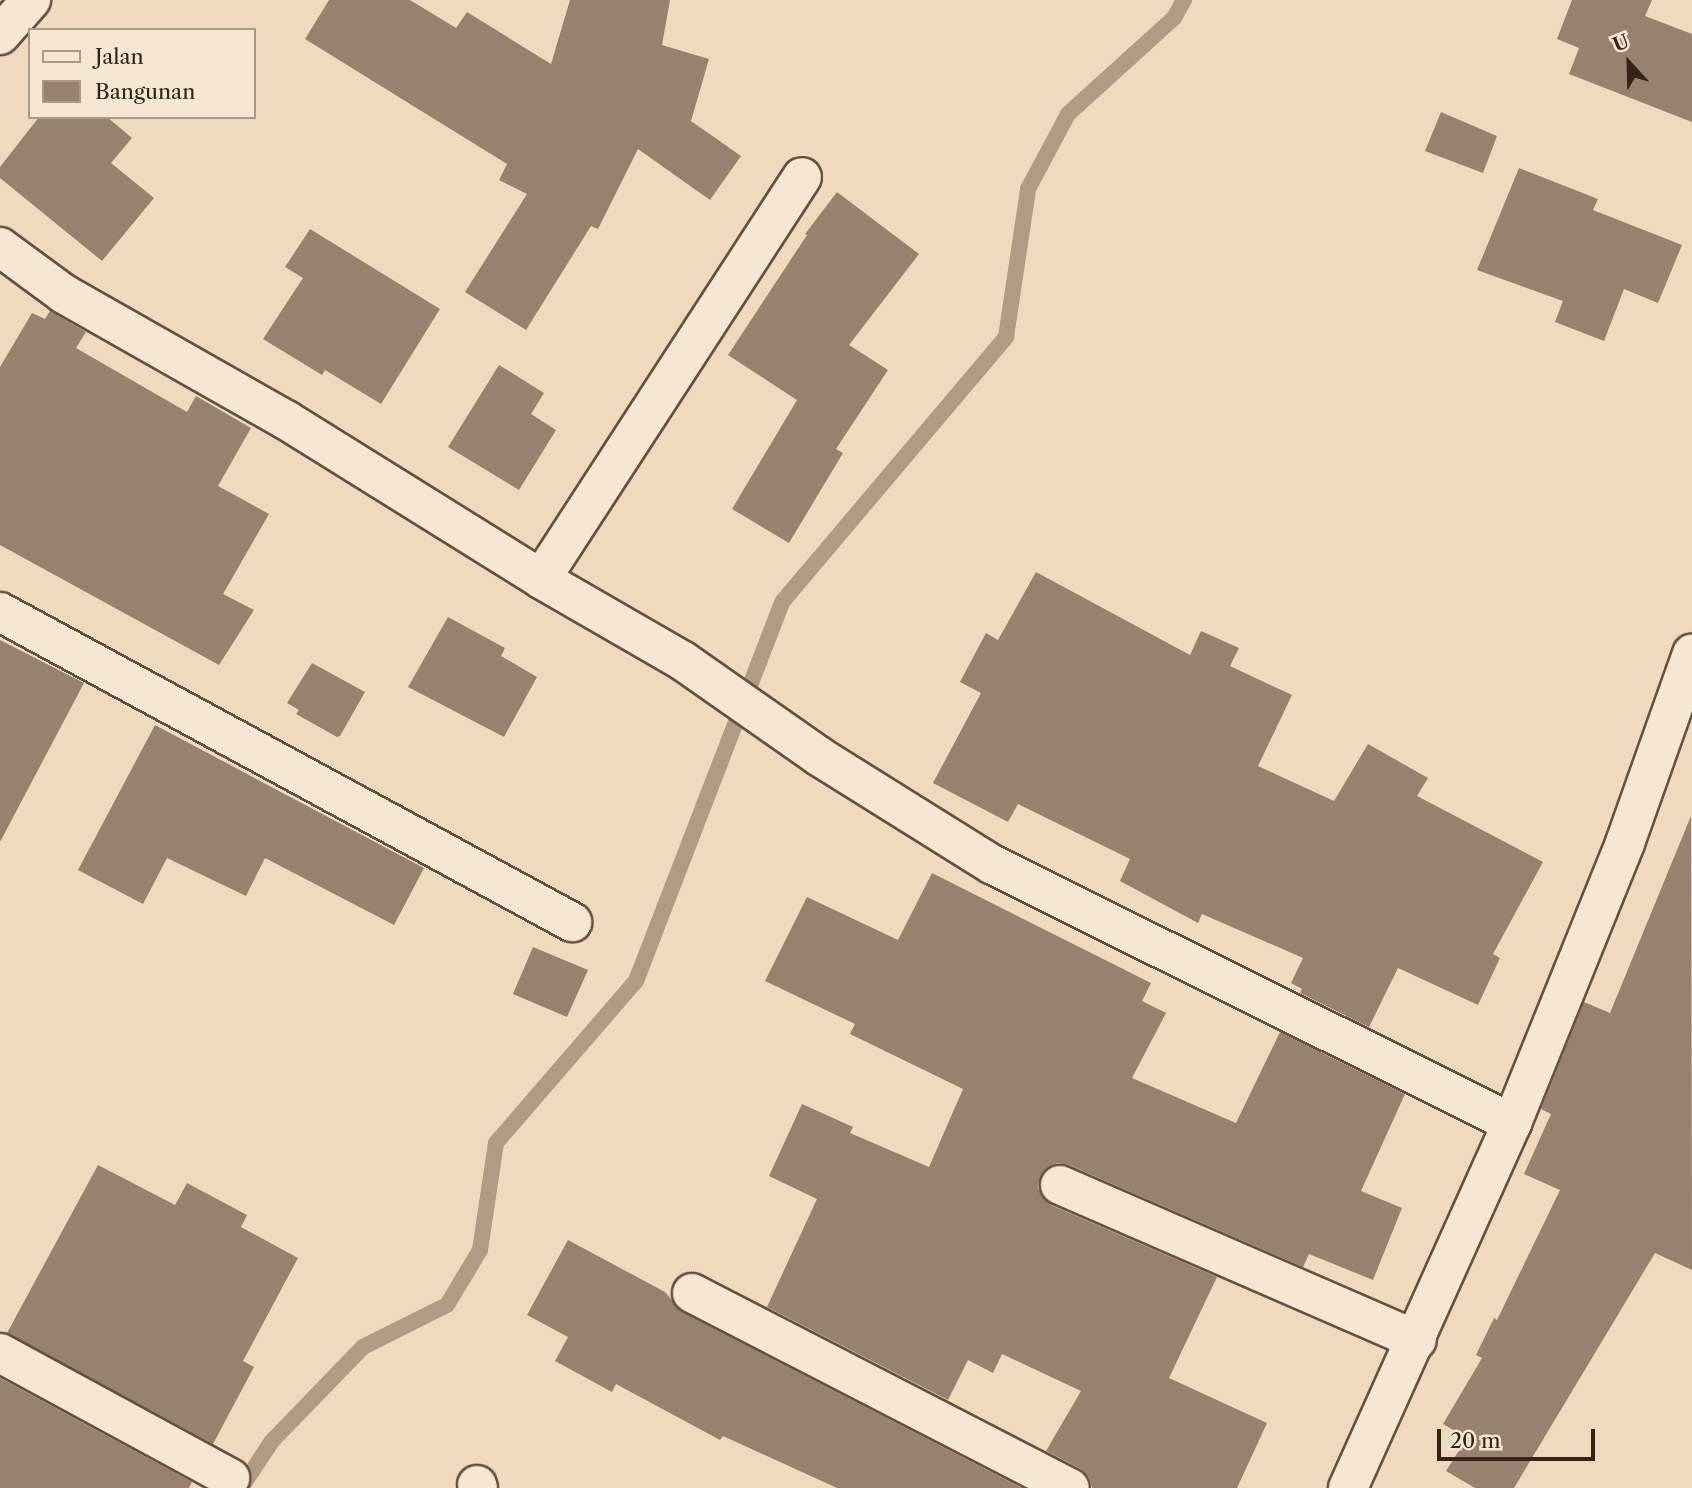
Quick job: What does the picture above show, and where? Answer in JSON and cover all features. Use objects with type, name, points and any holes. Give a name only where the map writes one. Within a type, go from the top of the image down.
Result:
[{"type":"street","points":[[0,35],[31,0]]},
{"type":"street","points":[[541,579],[802,177]]},
{"type":"street","points":[[0,247],[64,294],[286,420],[541,579],[682,661],[820,757],[993,865],[1513,1124]]},
{"type":"street","points":[[0,612],[572,922]]},
{"type":"street","points":[[1348,1488],[1513,1124],[1625,844],[1692,654]]},
{"type":"street","points":[[1060,1185],[1417,1340]]},
{"type":"street","points":[[692,1293],[1070,1488]]},
{"type":"street","points":[[0,1353],[230,1478]]},
{"type":"building","points":[[329,0],[410,0],[456,28],[467,12],[551,64],[570,0],[670,0],[662,45],[709,59],[691,121],[741,156],[710,200],[638,149],[598,229],[591,226],[526,330],[465,292],[527,194],[499,180],[507,164],[305,39]]},
{"type":"building","points":[[1572,0],[1652,0],[1645,16],[1692,34],[1692,122],[1569,74],[1579,48],[1557,39]]},
{"type":"building","points":[[1441,112],[1497,136],[1483,173],[1425,151]]},
{"type":"building","points":[[37,119],[109,119],[132,138],[111,163],[154,198],[102,261],[0,178],[0,167]]},
{"type":"building","points":[[1519,168],[1598,199],[1593,210],[1682,245],[1658,303],[1624,289],[1604,341],[1555,322],[1563,301],[1477,270]]},
{"type":"building","points":[[837,192],[919,254],[849,345],[888,370],[836,449],[843,453],[789,543],[732,509],[797,400],[728,355],[807,235],[805,234]]},
{"type":"building","points":[[310,229],[440,309],[381,404],[325,370],[322,375],[263,339],[303,278],[285,267]]},
{"type":"building","points":[[50,311],[86,332],[76,348],[187,412],[196,396],[251,428],[218,486],[269,514],[223,594],[254,610],[219,665],[0,545],[0,367],[32,313],[45,319]]},
{"type":"building","points":[[499,365],[544,393],[531,414],[556,430],[519,490],[448,447]]},
{"type":"building","points":[[1036,572],[1190,655],[1201,631],[1239,648],[1230,666],[1292,695],[1258,766],[1334,801],[1368,744],[1428,778],[1417,796],[1543,862],[1493,954],[1500,958],[1478,1005],[1398,968],[1369,1027],[1300,993],[1302,989],[1291,983],[1303,958],[1202,914],[1198,923],[1120,881],[1130,859],[1018,804],[1008,822],[933,783],[981,693],[960,682],[986,633],[998,640]]},
{"type":"building","points":[[448,617],[505,648],[501,656],[537,677],[504,737],[408,687]]},
{"type":"building","points":[[0,640],[84,683],[0,842]]},
{"type":"building","points":[[312,663],[365,692],[340,736],[337,737],[296,714],[299,710],[287,703]]},
{"type":"building","points":[[155,725],[424,868],[394,925],[265,858],[246,896],[167,858],[143,904],[78,870]]},
{"type":"building","points":[[1691,816],[1692,1270],[1655,1253],[1514,1488],[1475,1488],[1446,1471],[1467,1438],[1443,1424],[1482,1358],[1476,1355],[1494,1318],[1497,1320],[1560,1190],[1524,1174],[1551,1114],[1541,1109],[1584,1002],[1610,1013]]},
{"type":"building","points":[[932,873],[1151,983],[1142,1001],[1166,1013],[1132,1078],[1236,1123],[1280,1032],[1405,1094],[1361,1191],[1402,1208],[1373,1280],[1309,1254],[1303,1267],[1069,1165],[1058,1163],[1048,1167],[1040,1177],[1038,1187],[1042,1197],[1051,1205],[1217,1277],[1169,1378],[1267,1423],[1237,1488],[1092,1488],[1089,1477],[1081,1469],[1046,1451],[1081,1391],[1002,1354],[993,1373],[968,1360],[948,1400],[767,1307],[817,1199],[769,1176],[802,1104],[853,1127],[850,1133],[929,1167],[963,1089],[850,1034],[855,1024],[765,981],[807,897],[898,940]]},
{"type":"building","points":[[533,947],[588,970],[567,1017],[513,994]]},
{"type":"building","points":[[98,1165],[175,1205],[187,1183],[247,1215],[241,1227],[298,1258],[243,1361],[254,1367],[213,1444],[7,1333]]},
{"type":"building","points":[[568,1240],[665,1292],[682,1312],[1022,1488],[837,1488],[723,1436],[720,1440],[616,1384],[612,1392],[555,1361],[568,1337],[527,1315]]},
{"type":"building","points":[[0,1378],[192,1482],[189,1488],[0,1488]]},
{"type":"waterway","points":[[241,1488],[272,1441],[363,1347],[447,1305],[480,1250],[496,1143],[636,981],[783,601],[1006,337],[1028,189],[1068,114],[1174,18],[1184,0]]}]
